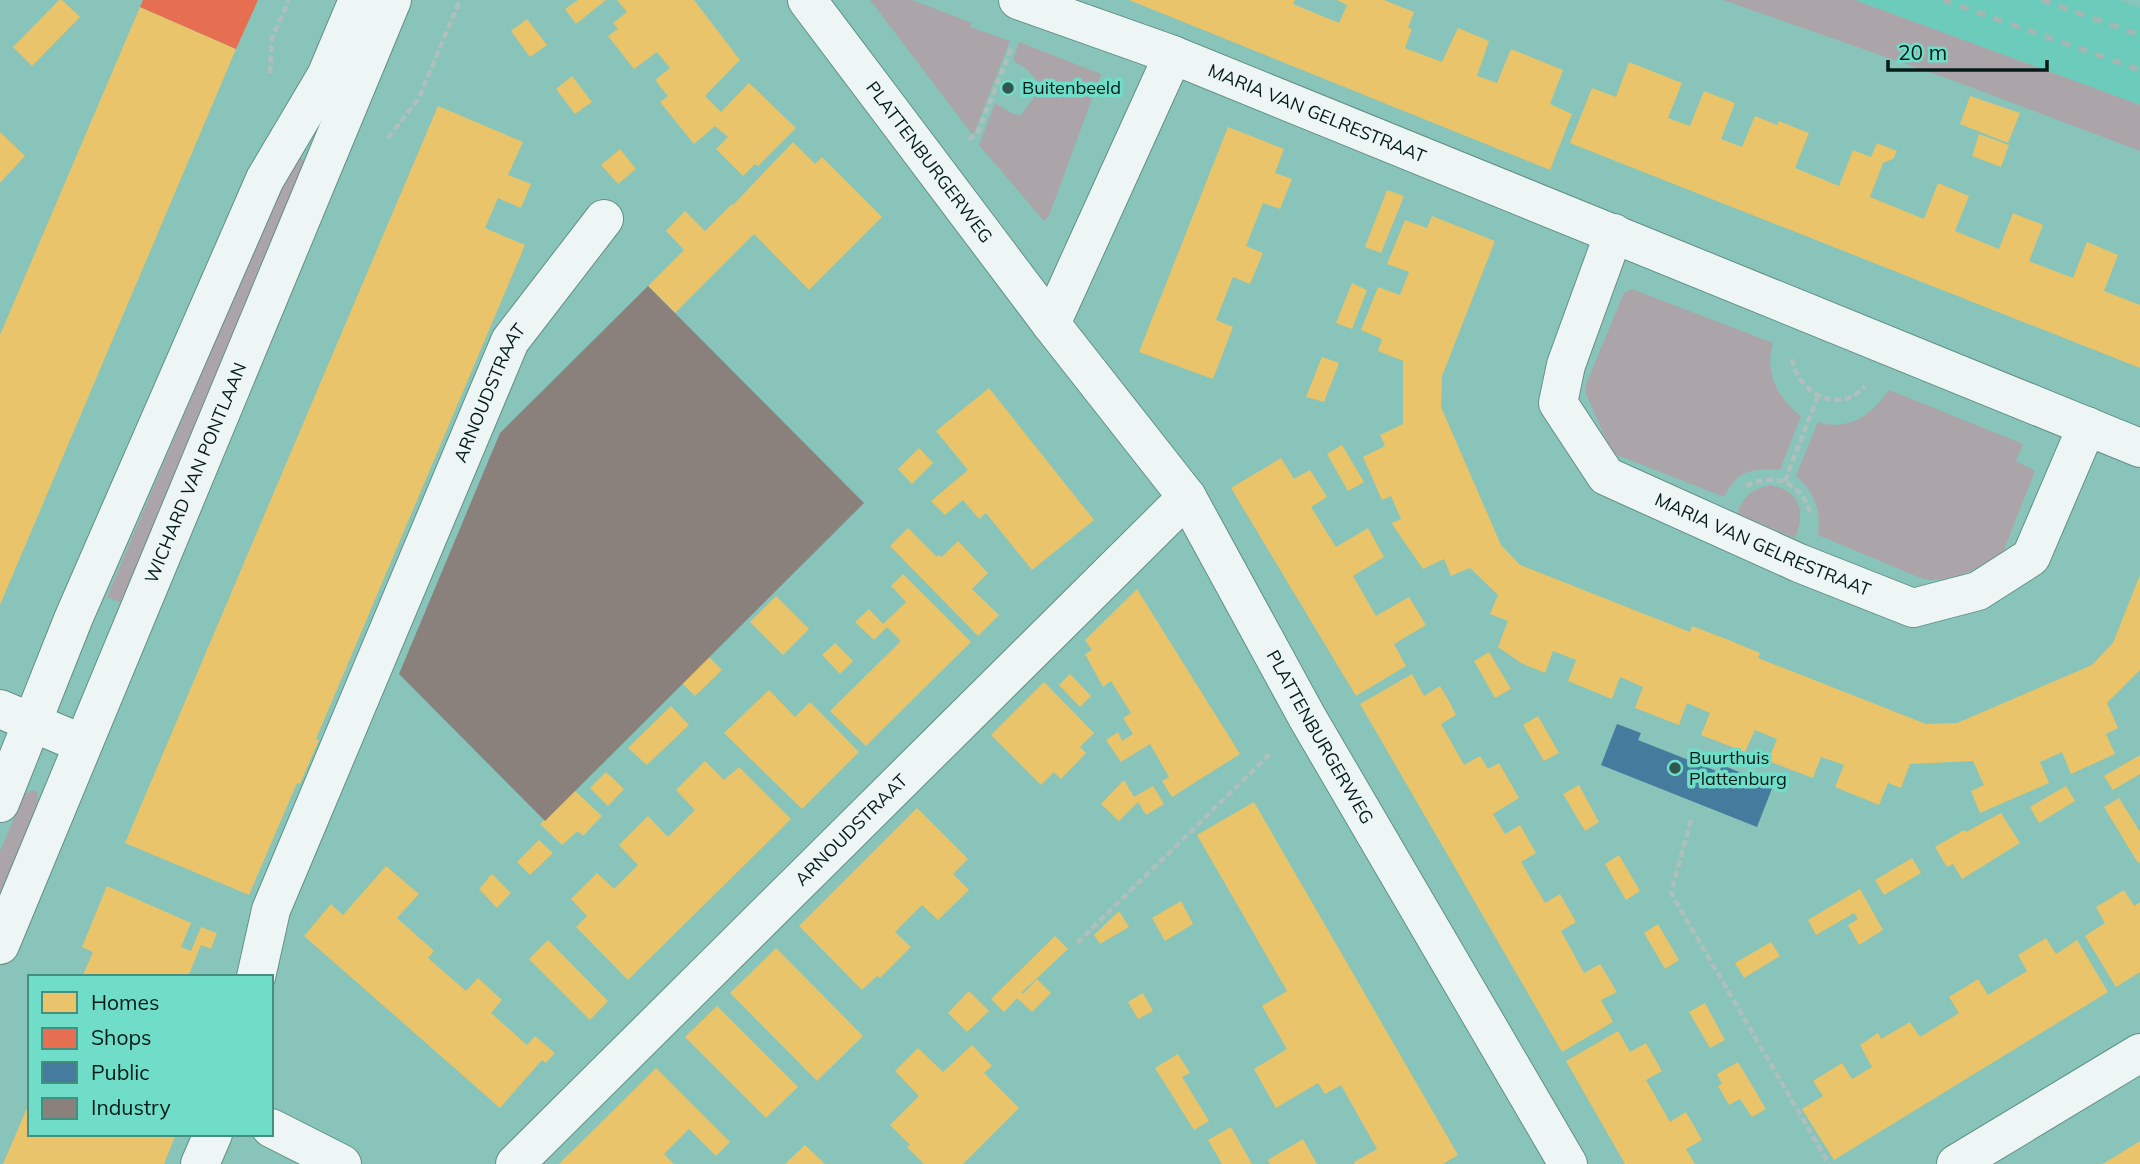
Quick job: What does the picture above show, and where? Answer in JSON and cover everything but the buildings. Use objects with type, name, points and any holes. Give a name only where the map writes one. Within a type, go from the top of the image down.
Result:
[{"type":"street","points":[[0,803],[17,716],[75,617],[265,179],[326,76],[358,0]]},
{"type":"street","name":"WICHARD VAN PONTLAAN","points":[[0,944],[392,0]]},
{"type":"street","name":"PLATTENBURGERWEG","points":[[807,0],[1051,324],[1187,497],[1307,716],[1568,1164]]},
{"type":"street","name":"MARIA VAN GELRESTRAAT","points":[[1024,2],[1173,55],[2140,448]]},
{"type":"street","points":[[1051,324],[1173,55]]},
{"type":"street","name":"ARNOUDSTRAAT","points":[[256,975],[271,910],[510,341],[604,219]]},
{"type":"street","name":"MARIA VAN GELRESTRAAT","points":[[1614,233],[1566,365],[1558,404],[1606,476],[1798,563],[1913,608],[1978,591],[2031,557],[2087,426]]},
{"type":"street","name":"ARNOUDSTRAAT","points":[[515,1164],[1187,497]]},
{"type":"street","points":[[17,716],[83,744]]},
{"type":"street","points":[[1956,1164],[2140,1053]]},
{"type":"street","points":[[273,1129],[342,1164]]},
{"type":"street","points":[[200,1164],[212,1136]]},
{"type":"path","points":[[934,169],[978,132],[1024,2]]},
{"type":"path","points":[[1785,481],[1818,396]]},
{"type":"path","points":[[1077,943],[1307,716]]},
{"type":"path","points":[[1691,820],[1671,893],[1829,1164]]},
{"type":"shaded area","points":[[870,0],[912,0],[972,23],[970,27],[1010,41],[972,134]]},
{"type":"shaded area","points":[[1723,0],[1855,0],[2140,105],[2140,151],[1949,79]]},
{"type":"shaded area","points":[[1855,0],[2118,0],[2140,8],[2140,105]]},
{"type":"shaded area","points":[[1019,42],[1101,74],[1049,216],[1044,221],[979,145],[995,103],[1013,114],[1021,115],[1034,97],[1039,83],[1027,69],[1013,61]]},
{"type":"shaded area","points":[[300,157],[307,163],[125,604],[107,597],[291,163]]},
{"type":"shaded area","points":[[1632,289],[1773,343],[1770,364],[1775,384],[1785,401],[1801,416],[1780,470],[1746,473],[1734,481],[1724,497],[1612,453],[1585,392],[1624,293]]},
{"type":"shaded area","points":[[1889,390],[2023,444],[2016,461],[2035,471],[2002,555],[1997,559],[1952,578],[1923,579],[1818,535],[1815,502],[1796,476],[1818,422],[1840,425],[1859,419],[1875,407]]},
{"type":"shaded area","points":[[1769,485],[1788,491],[1798,503],[1800,519],[1795,538],[1737,514],[1749,495]]},
{"type":"shaded area","points":[[32,790],[37,792],[38,797],[35,812],[0,897],[0,851],[24,795]]},
{"type":"railway","points":[[1943,0],[2140,70]]},
{"type":"railway","points":[[2042,0],[2140,35]]},
{"type":"place","name":"Buitenbeeld","points":[[1008,88]]},
{"type":"place","name":"Buurthuis Plattenburg","points":[[1675,768]]}]
